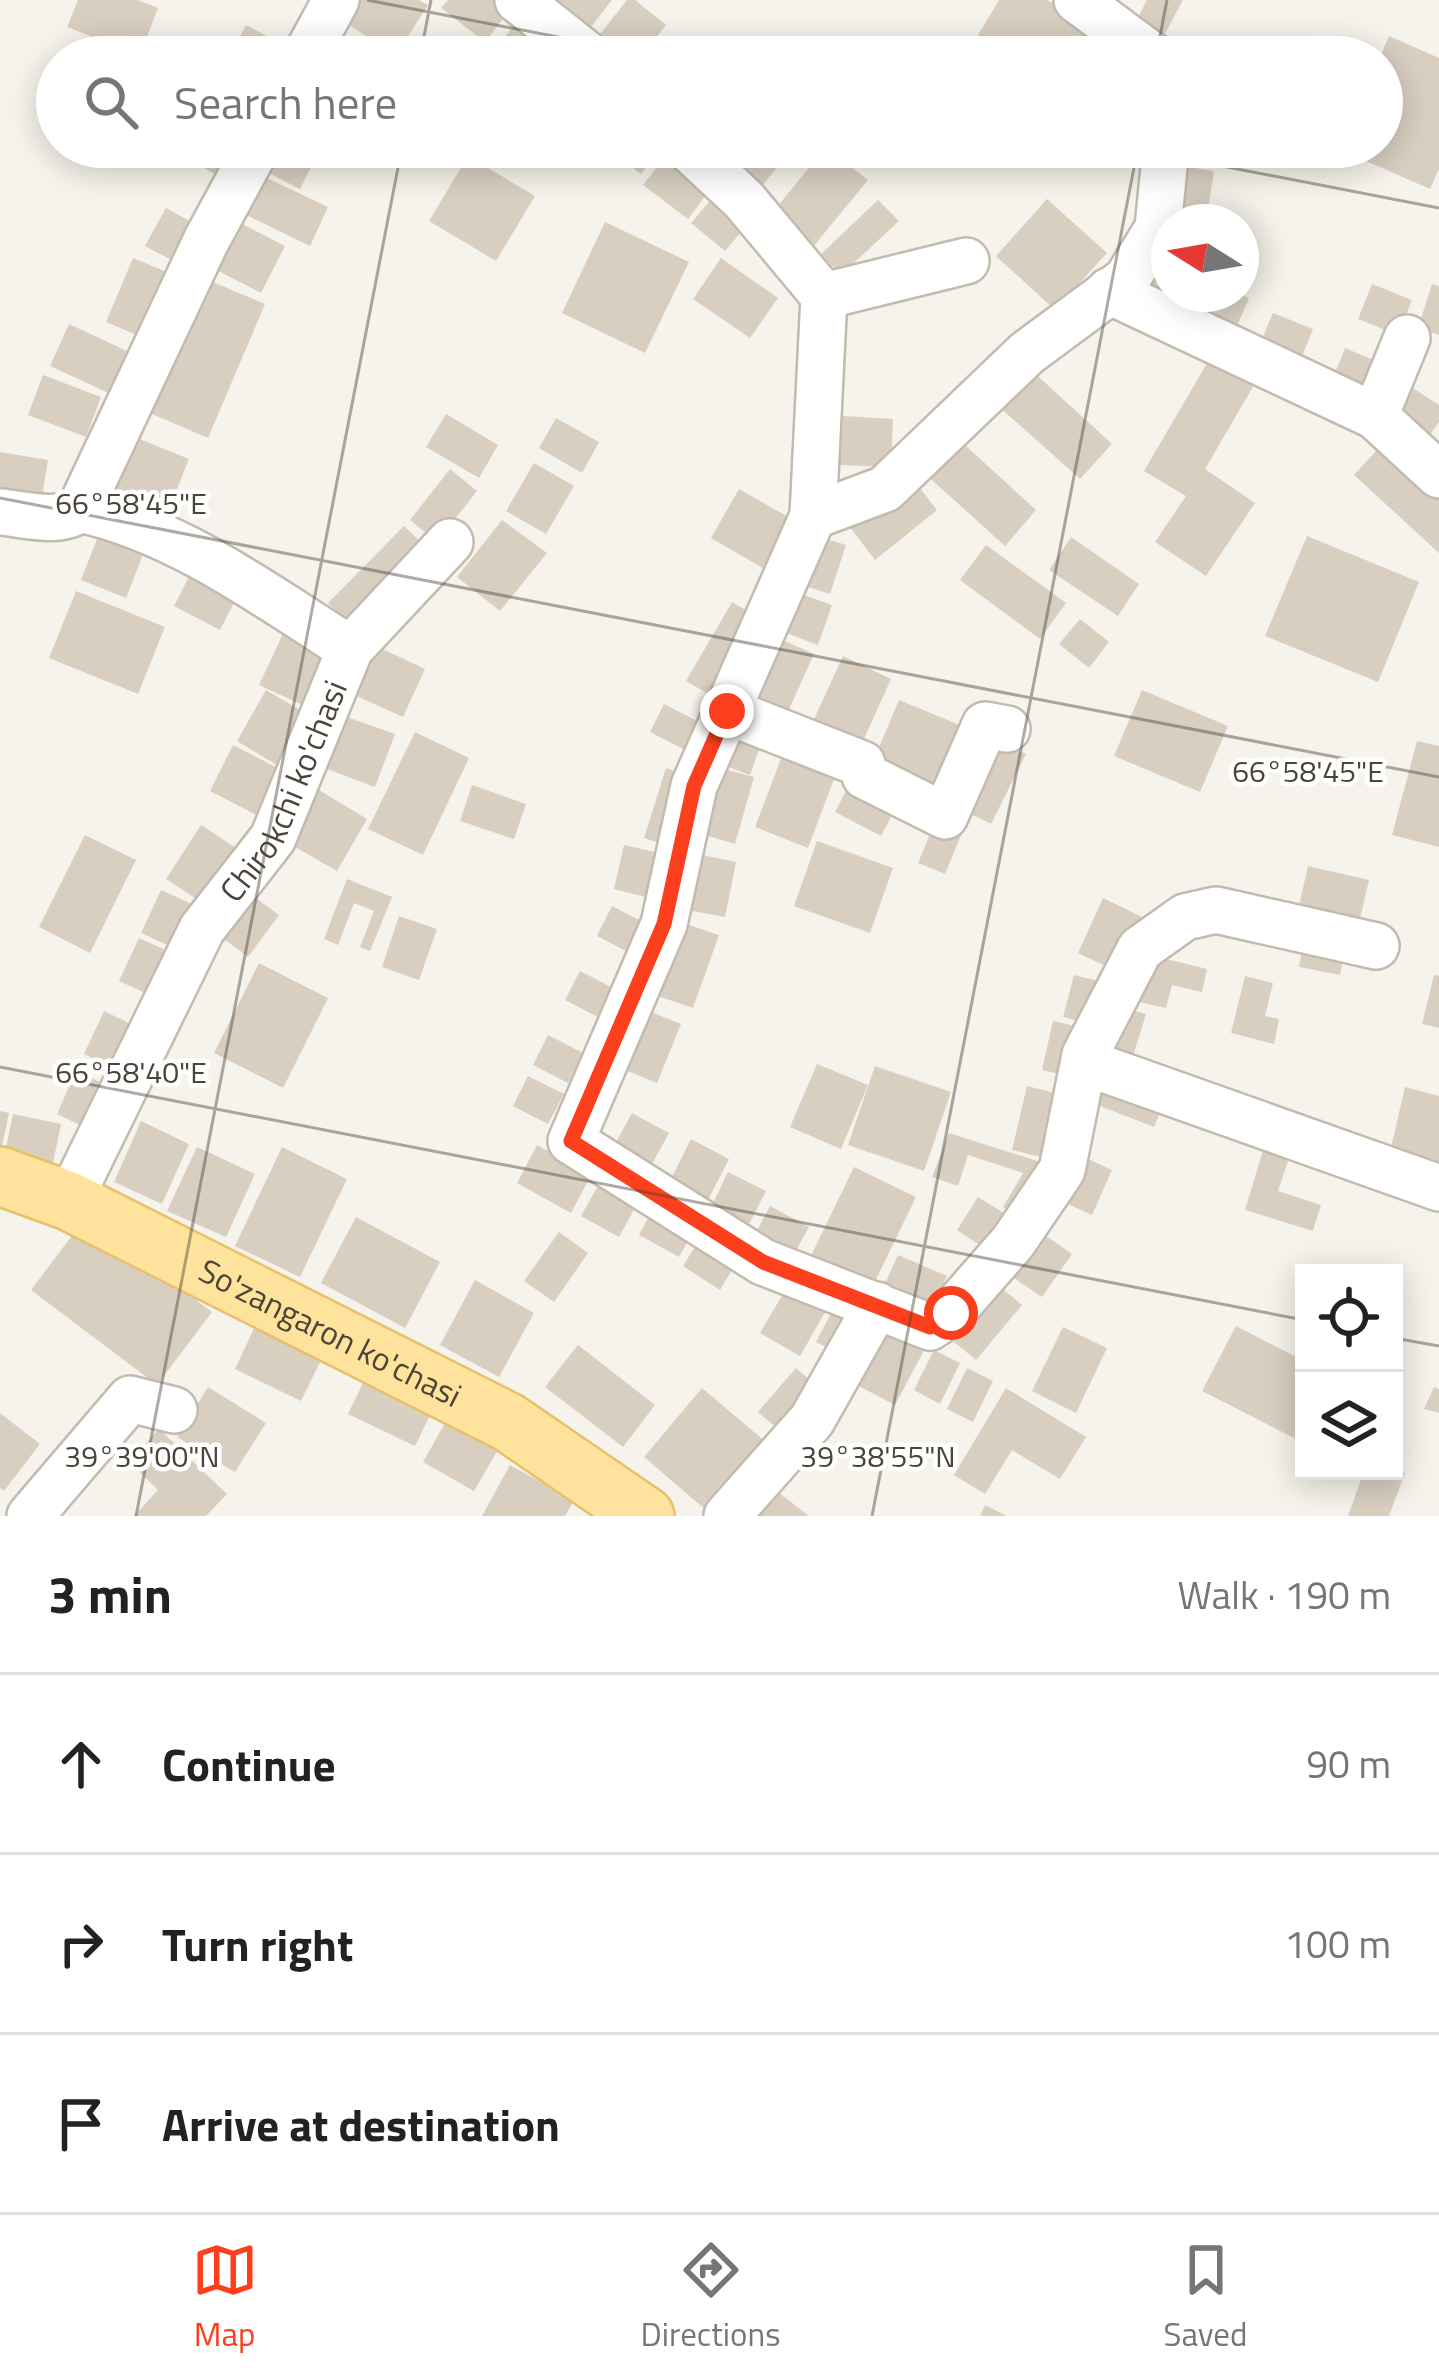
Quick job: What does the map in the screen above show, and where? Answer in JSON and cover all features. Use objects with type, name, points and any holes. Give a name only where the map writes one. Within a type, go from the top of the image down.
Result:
[{"type":"main road","name":"So'zangaron ko'chasi","points":[[0,1176],[69,1201],[508,1422],[645,1516]]},
{"type":"street","points":[[316,36],[336,0]]},
{"type":"street","points":[[518,0],[563,36]]},
{"type":"street","points":[[1077,0],[1139,30]]},
{"type":"street","points":[[0,512],[60,518],[80,509],[245,168]]},
{"type":"street","points":[[710,168],[744,200],[824,296],[813,516],[694,786],[664,924],[571,1141],[763,1262],[930,1327],[951,1313],[1013,1242],[1062,1170],[1084,1062],[1141,949],[1185,917],[1216,910],[1376,946]]},
{"type":"street","points":[[813,516],[885,489],[1027,353],[1127,279],[1158,228],[1164,168]]},
{"type":"street","points":[[824,296],[966,261]]},
{"type":"street","points":[[1109,291],[1375,416],[1439,475]]},
{"type":"street","points":[[1375,416],[1407,338]]},
{"type":"street","name":"Chirokchi ko'chasi","points":[[69,1201],[202,929],[273,838],[350,649],[233,574],[122,519],[80,509]]},
{"type":"street","points":[[350,649],[450,542]]},
{"type":"street","points":[[727,711],[862,764],[865,776],[945,816],[985,724],[1007,729]]},
{"type":"street","points":[[1084,1062],[1439,1188]]},
{"type":"street","points":[[727,1516],[812,1420],[877,1305]]},
{"type":"street","points":[[30,1516],[130,1399],[174,1410]]},
{"type":"building","points":[[78,0],[137,0],[158,8],[147,36],[90,36],[67,27]]},
{"type":"building","points":[[347,0],[419,0],[428,5],[408,36],[366,36],[336,17]]},
{"type":"building","points":[[448,0],[505,0],[513,6],[490,36],[477,36],[441,8]]},
{"type":"building","points":[[537,0],[612,0],[582,36]]},
{"type":"building","points":[[627,0],[635,0],[666,25],[657,36],[599,36]]},
{"type":"building","points":[[999,0],[1047,0],[1100,32],[1098,36],[978,36]]},
{"type":"building","points":[[1147,0],[1183,0],[1164,36],[1133,27]]},
{"type":"building","points":[[521,16],[540,36],[505,36]]},
{"type":"building","points":[[246,25],[267,36],[240,36]]},
{"type":"building","points":[[1403,42],[1439,58],[1439,169],[1430,189],[1382,168],[1403,168]]},
{"type":"building","points":[[259,168],[310,168],[300,189]]},
{"type":"building","points":[[461,168],[488,168],[535,196],[496,261],[429,221]]},
{"type":"building","points":[[656,168],[696,168],[715,183],[688,219],[643,185]]},
{"type":"building","points":[[738,168],[777,168],[761,187]]},
{"type":"building","points":[[809,168],[853,168],[868,180],[813,247],[772,213]]},
{"type":"building","points":[[1175,168],[1214,171],[1209,204],[1169,204]]},
{"type":"building","points":[[252,171],[328,207],[310,246],[234,209]]},
{"type":"building","points":[[719,190],[752,219],[725,251],[691,223]]},
{"type":"building","points":[[1047,199],[1107,253],[1055,310],[996,256]]},
{"type":"building","points":[[878,200],[899,221],[841,275],[821,254]]},
{"type":"building","points":[[166,208],[204,229],[183,266],[145,246]]},
{"type":"building","points":[[229,217],[285,246],[261,293],[205,264]]},
{"type":"building","points":[[605,222],[689,262],[645,353],[562,313]]},
{"type":"building","points":[[1151,256],[1151,297],[1136,291]]},
{"type":"building","points":[[133,258],[179,277],[151,341],[106,322]]},
{"type":"building","points":[[721,258],[778,298],[750,338],[693,299]]},
{"type":"building","points":[[194,274],[265,304],[208,438],[138,408]]},
{"type":"building","points":[[1372,284],[1412,300],[1398,335],[1358,319]]},
{"type":"building","points":[[1432,284],[1439,286],[1439,335],[1418,328]]},
{"type":"building","points":[[1196,312],[1243,312],[1234,333],[1194,317]]},
{"type":"building","points":[[1273,313],[1313,329],[1299,364],[1258,348]]},
{"type":"building","points":[[69,324],[144,359],[126,401],[50,366]]},
{"type":"building","points":[[1345,348],[1385,365],[1371,400],[1331,383]]},
{"type":"building","points":[[1213,353],[1257,380],[1205,469],[1255,503],[1206,576],[1155,542],[1186,496],[1144,471]]},
{"type":"building","points":[[1029,368],[1112,444],[1080,479],[996,404]]},
{"type":"building","points":[[43,375],[101,397],[86,437],[28,415]]},
{"type":"building","points":[[1405,383],[1439,405],[1439,422],[1429,436],[1389,408]]},
{"type":"building","points":[[446,414],[498,445],[479,478],[426,447]]},
{"type":"building","points":[[843,416],[893,419],[891,467],[840,465]]},
{"type":"building","points":[[556,418],[599,442],[582,473],[539,448]]},
{"type":"building","points":[[954,435],[1036,510],[1005,546],[921,470]]},
{"type":"building","points":[[137,438],[189,459],[164,522],[112,501]]},
{"type":"building","points":[[1387,439],[1439,486],[1439,553],[1354,475]]},
{"type":"building","points":[[0,452],[48,460],[40,509],[0,502]]},
{"type":"building","points":[[534,463],[574,486],[546,534],[506,511]]},
{"type":"building","points":[[450,469],[477,491],[437,542],[410,520]]},
{"type":"building","points":[[911,477],[937,510],[875,560],[849,526]]},
{"type":"building","points":[[739,489],[797,522],[768,571],[711,538]]},
{"type":"building","points":[[502,520],[547,553],[500,611],[457,577]]},
{"type":"building","points":[[104,521],[149,539],[126,598],[81,580]]},
{"type":"building","points":[[404,526],[430,551],[354,629],[328,603]]},
{"type":"building","points":[[809,533],[846,545],[830,594],[793,582]]},
{"type":"building","points":[[1307,536],[1419,582],[1378,682],[1265,636]]},
{"type":"building","points":[[1071,537],[1139,584],[1118,616],[1049,570]]},
{"type":"building","points":[[986,545],[1066,603],[1040,639],[960,580]]},
{"type":"building","points":[[195,565],[241,589],[220,630],[174,606]]},
{"type":"building","points":[[787,589],[832,605],[818,645],[773,628]]},
{"type":"building","points":[[76,591],[165,627],[138,694],[49,658]]},
{"type":"building","points":[[732,602],[761,619],[714,697],[686,681]]},
{"type":"building","points":[[1080,619],[1109,642],[1089,668],[1059,644]]},
{"type":"building","points":[[288,623],[340,648],[311,709],[259,685]]},
{"type":"building","points":[[769,634],[814,654],[782,725],[738,706]]},
{"type":"building","points":[[374,645],[425,669],[403,717],[352,694]]},
{"type":"building","points":[[843,656],[891,679],[858,752],[809,730]]},
{"type":"building","points":[[266,690],[317,720],[287,771],[237,741]]},
{"type":"building","points":[[1142,690],[1228,726],[1200,792],[1114,756]]},
{"type":"building","points":[[899,700],[967,728],[937,800],[869,771]]},
{"type":"building","points":[[664,704],[711,728],[697,756],[650,732]]},
{"type":"building","points":[[341,715],[395,734],[375,787],[322,767]]},
{"type":"building","points":[[726,722],[764,736],[750,775],[712,761]]},
{"type":"building","points":[[415,732],[469,758],[423,855],[368,829]]},
{"type":"building","points":[[989,736],[1026,754],[991,824],[953,805]]},
{"type":"building","points":[[1417,741],[1439,746],[1439,847],[1392,835]]},
{"type":"building","points":[[787,743],[840,763],[808,848],[755,827]]},
{"type":"building","points":[[233,745],[295,777],[272,823],[210,791]]},
{"type":"building","points":[[709,765],[754,777],[735,844],[691,831]]},
{"type":"building","points":[[666,768],[688,775],[666,845],[644,838]]},
{"type":"building","points":[[854,775],[900,799],[881,836],[835,812]]},
{"type":"building","points":[[472,785],[526,804],[514,839],[460,821]]},
{"type":"building","points":[[314,787],[367,819],[337,871],[283,840]]},
{"type":"building","points":[[935,822],[962,833],[945,874],[918,863]]},
{"type":"building","points":[[201,825],[239,850],[204,904],[166,879]]},
{"type":"building","points":[[85,835],[136,860],[90,953],[39,927]]},
{"type":"building","points":[[817,841],[893,868],[870,933],[794,906]]},
{"type":"building","points":[[624,845],[664,854],[654,899],[614,889]]},
{"type":"building","points":[[688,852],[736,862],[725,917],[676,908]]},
{"type":"building","points":[[1308,866],[1369,880],[1357,932],[1296,919]]},
{"type":"building","points":[[347,879],[392,897],[370,951],[360,947],[374,911],[354,903],[338,945],[324,939]]},
{"type":"building","points":[[161,890],[194,905],[174,948],[141,933]]},
{"type":"building","points":[[246,891],[279,915],[248,957],[215,932]]},
{"type":"building","points":[[1103,898],[1144,918],[1119,972],[1078,953]]},
{"type":"building","points":[[612,906],[647,924],[632,954],[597,936]]},
{"type":"building","points":[[399,916],[437,929],[419,980],[382,967]]},
{"type":"building","points":[[674,920],[719,935],[693,1008],[649,993]]},
{"type":"building","points":[[1305,936],[1346,944],[1340,975],[1299,967]]},
{"type":"building","points":[[139,938],[172,953],[152,996],[119,981]]},
{"type":"building","points":[[1146,954],[1207,969],[1202,992],[1172,985],[1166,1008],[1136,1001]]},
{"type":"building","points":[[259,963],[328,998],[283,1088],[214,1053]]},
{"type":"building","points":[[580,971],[615,989],[600,1018],[565,1000]]},
{"type":"building","points":[[1074,975],[1102,982],[1090,1024],[1063,1017]]},
{"type":"building","points":[[1434,975],[1439,976],[1439,1028],[1422,1024]]},
{"type":"building","points":[[1245,976],[1273,983],[1265,1016],[1279,1019],[1274,1044],[1231,1033]]},
{"type":"building","points":[[636,1006],[681,1024],[657,1083],[613,1065]]},
{"type":"building","points":[[1117,1006],[1146,1014],[1129,1069],[1100,1060]]},
{"type":"building","points":[[104,1011],[137,1027],[117,1070],[84,1054]]},
{"type":"building","points":[[1053,1021],[1080,1027],[1069,1076],[1042,1070]]},
{"type":"building","points":[[548,1035],[583,1053],[568,1083],[533,1065]]},
{"type":"building","points":[[817,1064],[868,1085],[841,1149],[790,1127]]},
{"type":"building","points":[[875,1066],[951,1092],[924,1171],[848,1145]]},
{"type":"building","points":[[76,1071],[109,1086],[90,1130],[57,1114]]},
{"type":"building","points":[[528,1076],[564,1094],[548,1124],[513,1106]]},
{"type":"building","points":[[1091,1077],[1163,1105],[1154,1127],[1082,1099]]},
{"type":"building","points":[[1027,1086],[1070,1097],[1054,1160],[1012,1150]]},
{"type":"building","points":[[1405,1087],[1439,1096],[1439,1163],[1390,1152]]},
{"type":"building","points":[[0,1111],[9,1113],[2,1146],[0,1145]]},
{"type":"building","points":[[632,1113],[669,1133],[646,1175],[609,1155]]},
{"type":"building","points":[[13,1114],[61,1124],[53,1163],[5,1153]]},
{"type":"building","points":[[141,1121],[189,1144],[162,1204],[114,1182]]},
{"type":"building","points":[[949,1133],[1053,1166],[1021,1218],[1003,1207],[1023,1173],[968,1155],[958,1186],[932,1177]]},
{"type":"building","points":[[691,1139],[729,1159],[703,1210],[665,1191]]},
{"type":"building","points":[[537,1145],[591,1175],[571,1213],[517,1183]]},
{"type":"building","points":[[197,1147],[255,1174],[226,1237],[167,1211]]},
{"type":"building","points":[[282,1147],[347,1179],[300,1277],[235,1246]]},
{"type":"building","points":[[1264,1147],[1290,1155],[1278,1191],[1321,1205],[1313,1231],[1245,1210]]},
{"type":"building","points":[[1075,1153],[1112,1170],[1092,1215],[1055,1198]]},
{"type":"building","points":[[854,1167],[916,1197],[869,1294],[807,1264]]},
{"type":"building","points":[[728,1172],[766,1191],[743,1236],[706,1218]]},
{"type":"building","points":[[604,1175],[642,1195],[619,1237],[581,1216]]},
{"type":"building","points":[[978,1197],[1015,1220],[993,1254],[957,1230]]},
{"type":"building","points":[[656,1203],[697,1225],[679,1257],[639,1235]]},
{"type":"building","points":[[770,1206],[809,1227],[790,1261],[752,1240]]},
{"type":"building","points":[[86,1217],[212,1312],[157,1385],[31,1290]]},
{"type":"building","points":[[356,1217],[440,1262],[405,1328],[321,1283]]},
{"type":"building","points":[[1032,1226],[1072,1254],[1042,1297],[1002,1270]]},
{"type":"building","points":[[559,1232],[588,1253],[554,1302],[524,1281]]},
{"type":"building","points":[[701,1237],[738,1260],[720,1290],[683,1266]]},
{"type":"building","points":[[898,1255],[947,1276],[928,1318],[879,1297]]},
{"type":"building","points":[[987,1276],[1022,1305],[976,1360],[941,1331]]},
{"type":"building","points":[[793,1277],[832,1300],[800,1356],[760,1333]]},
{"type":"building","points":[[475,1280],[534,1313],[499,1377],[440,1345]]},
{"type":"building","points":[[837,1302],[865,1317],[845,1357],[816,1342]]},
{"type":"building","points":[[880,1315],[929,1341],[895,1405],[847,1380]]},
{"type":"building","points":[[256,1324],[323,1356],[301,1401],[235,1369]]},
{"type":"building","points":[[1236,1326],[1295,1356],[1295,1438],[1202,1391]]},
{"type":"building","points":[[1063,1327],[1107,1348],[1076,1413],[1032,1391]]},
{"type":"building","points":[[578,1345],[655,1405],[623,1447],[545,1387]]},
{"type":"building","points":[[934,1350],[960,1363],[940,1404],[914,1390]]},
{"type":"building","points":[[796,1368],[822,1391],[785,1435],[758,1412]]},
{"type":"building","points":[[967,1368],[993,1381],[973,1422],[947,1409]]},
{"type":"building","points":[[365,1379],[432,1411],[415,1446],[348,1414]]},
{"type":"building","points":[[208,1387],[266,1423],[235,1472],[177,1437]]},
{"type":"building","points":[[1434,1387],[1439,1389],[1439,1413],[1424,1409]]},
{"type":"building","points":[[702,1388],[773,1448],[713,1516],[644,1457]]},
{"type":"building","points":[[1006,1388],[1086,1437],[1060,1479],[1012,1450],[985,1494],[954,1475]]},
{"type":"building","points":[[0,1413],[40,1444],[4,1491],[0,1488]]},
{"type":"building","points":[[449,1416],[500,1446],[474,1491],[423,1462]]},
{"type":"building","points":[[159,1429],[227,1494],[206,1516],[134,1516],[158,1490],[129,1462]]},
{"type":"building","points":[[510,1465],[574,1500],[565,1516],[482,1516]]},
{"type":"building","points":[[1361,1480],[1402,1480],[1389,1516],[1348,1516]]},
{"type":"building","points":[[764,1481],[809,1516],[737,1516]]},
{"type":"building","points":[[985,1505],[1007,1516],[980,1516]]},
{"type":"route","points":[[727,711],[694,786],[664,924],[571,1141],[763,1262],[930,1327],[951,1313]]}]
